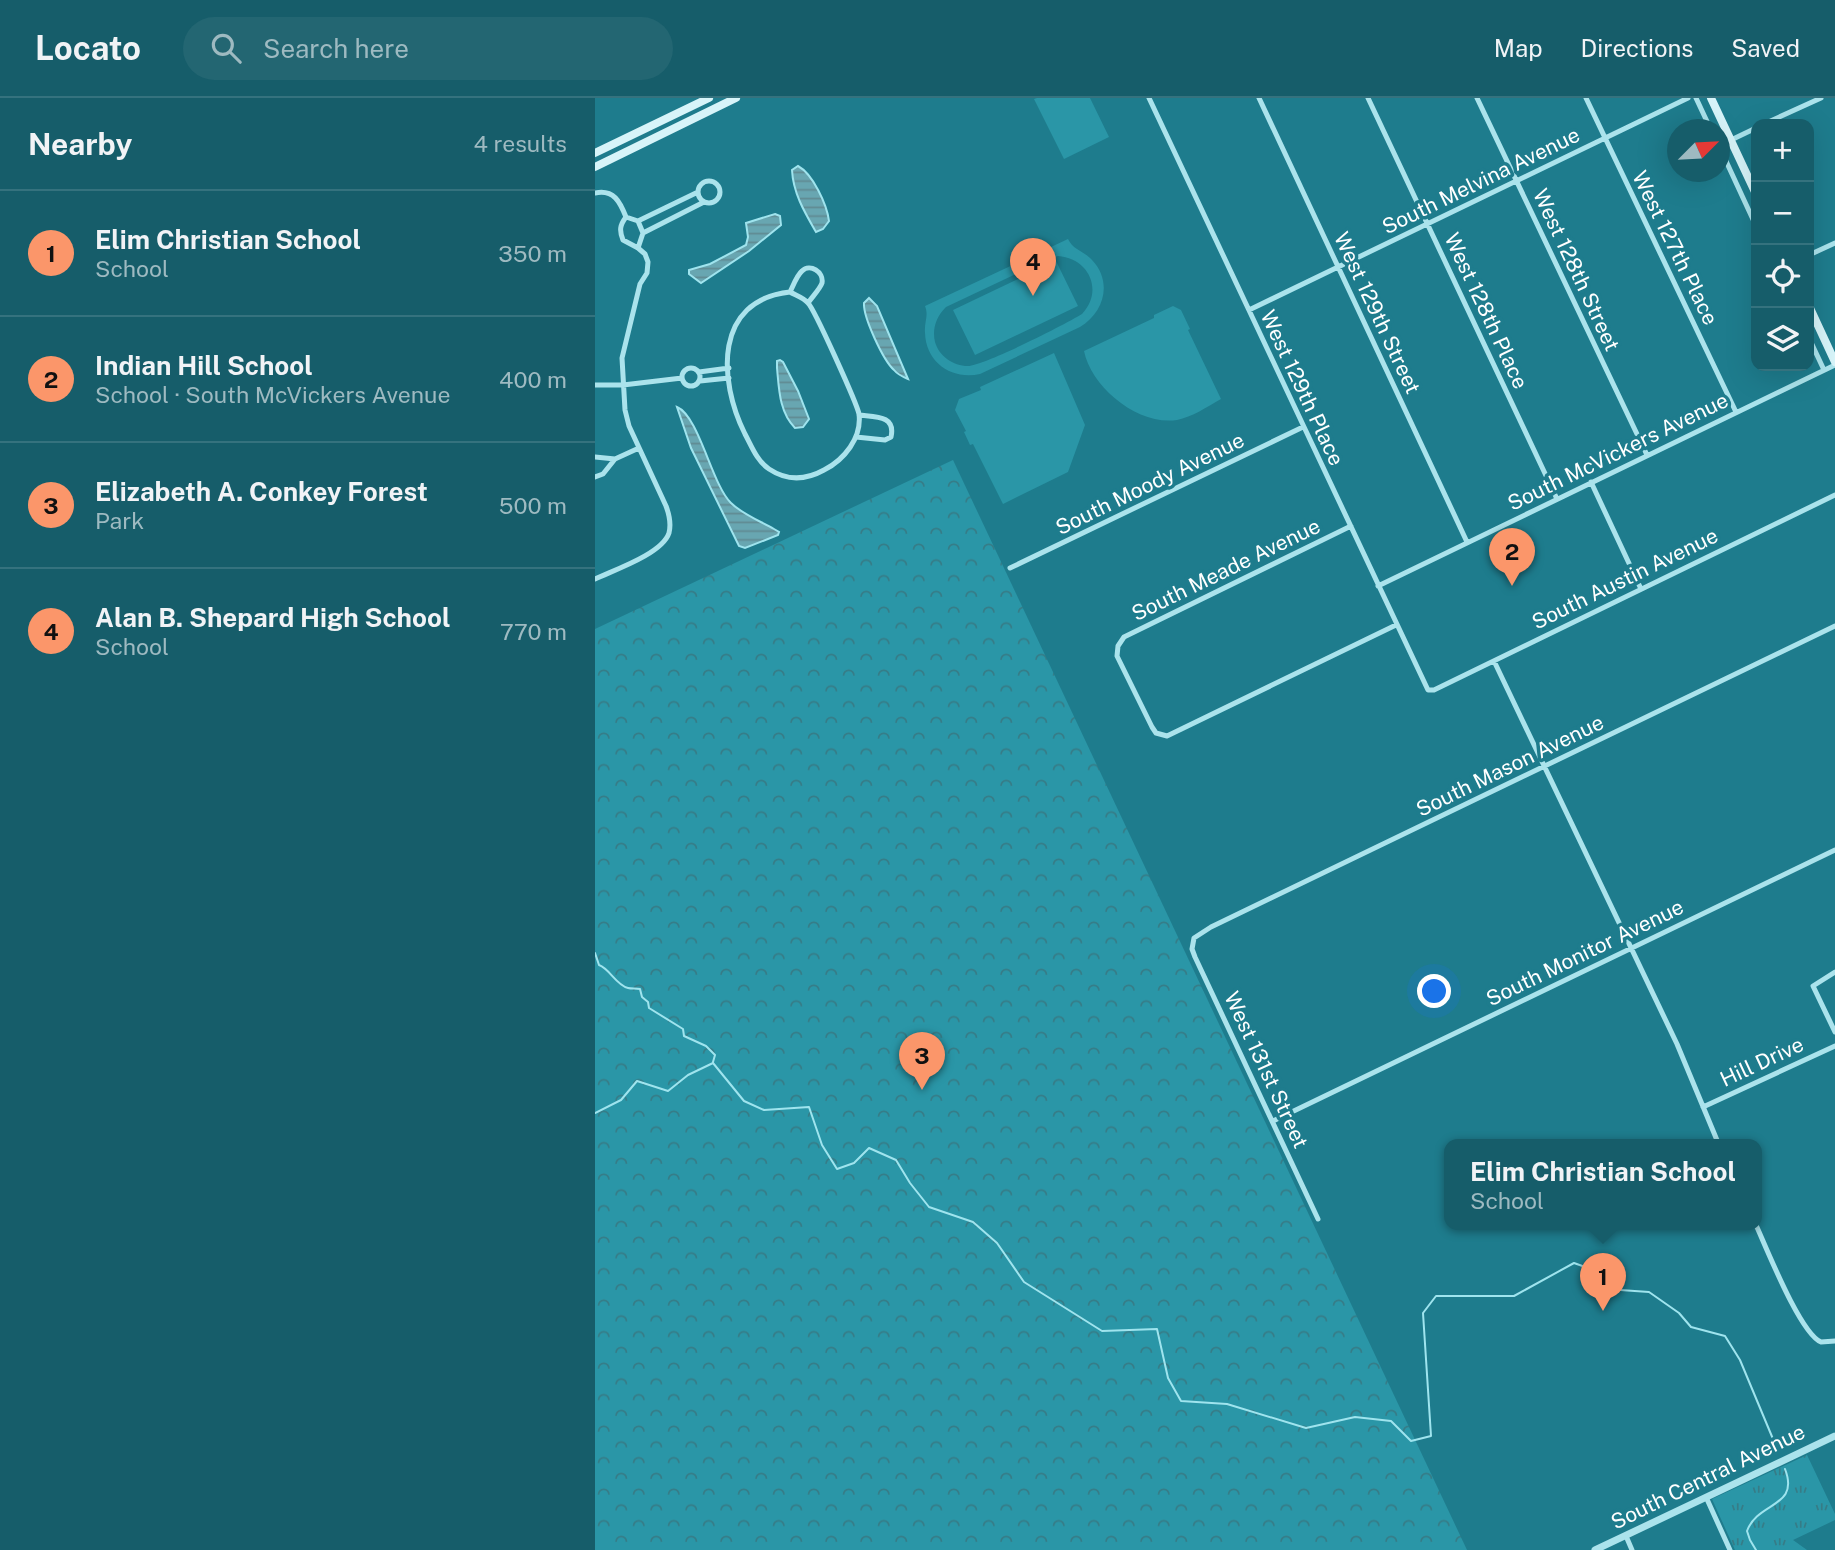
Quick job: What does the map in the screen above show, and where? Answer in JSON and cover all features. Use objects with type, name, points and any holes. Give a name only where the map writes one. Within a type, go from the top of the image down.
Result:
[{"type":"main road","points":[[595,153],[709,98]]},
{"type":"main road","points":[[595,167],[736,98]]},
{"type":"main road","points":[[1711,98],[1751,183]]},
{"type":"main road","points":[[1810,308],[1835,364]]},
{"type":"street","name":"West 129th Place","points":[[1149,98],[1428,690]]},
{"type":"street","name":"West 129th Street","points":[[1259,98],[1467,542]]},
{"type":"street","name":"West 128th Place","points":[[1368,98],[1557,499]]},
{"type":"street","name":"West 128th Street","points":[[1477,98],[1647,455]]},
{"type":"street","name":"West 127th Place","points":[[1586,98],[1736,412]]},
{"type":"street","name":"South Melvina Avenue","points":[[1249,310],[1688,98]]},
{"type":"street","points":[[1696,98],[1706,119]]},
{"type":"street","points":[[1775,119],[1821,98]]},
{"type":"street","points":[[1731,140],[1751,130]]},
{"type":"street","points":[[1730,170],[1751,215]]},
{"type":"street","points":[[638,221],[698,192],[701,185],[707,181],[714,182],[719,187],[721,194],[717,201],[711,204],[703,202],[643,233]]},
{"type":"street","points":[[595,193],[606,192],[617,198],[626,216],[638,221],[643,233],[638,248]]},
{"type":"street","points":[[698,192],[703,202]]},
{"type":"street","points":[[595,579],[651,552],[669,533],[666,506],[629,426],[623,385],[622,358],[648,262],[645,254],[623,240],[621,223],[626,216]]},
{"type":"street","points":[[1814,253],[1835,243]]},
{"type":"street","points":[[790,292],[802,270],[816,270],[821,275],[822,283],[809,303]]},
{"type":"street","points":[[790,292],[809,303],[852,394],[859,415],[856,437],[842,458],[816,475],[798,478],[781,475],[767,468],[756,457],[740,423],[729,378],[730,337],[741,314],[755,302],[772,294],[790,292]]},
{"type":"street","points":[[1814,349],[1824,370]]},
{"type":"street","name":"South McVickers Avenue","points":[[1378,586],[1835,364]]},
{"type":"street","points":[[700,381],[699,372],[694,368],[683,372],[684,384],[689,387],[700,381],[729,378]]},
{"type":"street","points":[[699,372],[729,368]]},
{"type":"street","points":[[595,385],[623,385],[682,378]]},
{"type":"street","points":[[856,437],[884,440],[891,437],[893,429],[885,418],[859,415]]},
{"type":"street","name":"South Moody Avenue","points":[[1010,568],[1303,427]]},
{"type":"street","points":[[595,477],[603,474],[615,459],[639,448]]},
{"type":"street","points":[[595,457],[615,459]]},
{"type":"street","points":[[1591,482],[1641,589]]},
{"type":"street","name":"South Austin Avenue","points":[[1428,690],[1434,690],[1835,495]]},
{"type":"street","name":"South Meade Avenue","points":[[1350,526],[1125,637],[1118,646],[1117,656],[1151,727],[1162,735],[1173,734],[1396,625]]},
{"type":"street","name":"South Mason Avenue","points":[[1198,934],[1835,626]]},
{"type":"street","points":[[1494,660],[1677,1044],[1716,1139]]},
{"type":"street","name":"South Monitor Avenue","points":[[1273,1121],[1835,850]]},
{"type":"street","name":"West 131st Street","points":[[1198,934],[1192,942],[1195,957],[1318,1219]]},
{"type":"street","points":[[1835,972],[1814,986],[1835,1032]]},
{"type":"street","name":"Hill Drive","points":[[1703,1107],[1835,1046]]},
{"type":"street","points":[[1758,1230],[1792,1304],[1812,1337],[1821,1342],[1835,1341]]},
{"type":"street","name":"South Central Avenue","points":[[1595,1550],[1835,1436]]},
{"type":"street","points":[[1706,1497],[1730,1550]]},
{"type":"street","points":[[1626,1536],[1632,1550]]},
{"type":"green space","points":[[1090,98],[1109,137],[1064,159],[1034,99]]},
{"type":"green space","points":[[1068,239],[1089,257],[1098,269],[1104,287],[1095,314],[1080,327],[980,374],[951,372],[935,361],[925,333],[925,306]],"holes":[[[1058,256],[1069,258],[1085,269],[1090,277],[1092,296],[1082,314],[1025,344],[977,364],[957,364],[940,352],[935,342],[935,328],[937,319],[946,307],[1048,259]]]},
{"type":"green space","points":[[1056,261],[1078,306],[975,355],[953,310]]},
{"type":"green space","points":[[1173,306],[1181,310],[1221,399],[1188,417],[1162,420],[1132,410],[1106,390],[1088,365],[1084,351],[1154,318],[1154,315]]},
{"type":"green space","points":[[1054,353],[1085,425],[1068,472],[1003,504],[973,444],[970,445],[955,410],[959,399]]},
{"type":"green space","points":[[953,460],[1467,1550],[595,1550],[595,629]]},
{"type":"green space","points":[[1807,1455],[1835,1514],[1835,1520],[1793,1540],[1807,1550],[1735,1550],[1712,1499]]},
{"type":"shaded area","points":[[798,166],[814,183],[828,214],[829,221],[823,229],[816,232],[797,195],[792,170]]},
{"type":"shaded area","points":[[775,214],[780,216],[781,225],[749,251],[701,283],[689,274],[689,270],[710,264],[746,245],[746,223]]},
{"type":"shaded area","points":[[869,298],[877,306],[908,379],[890,365],[875,338],[864,303]]},
{"type":"shaded area","points":[[780,360],[798,391],[809,419],[803,427],[795,428],[783,407],[777,368],[777,361]]},
{"type":"shaded area","points":[[677,407],[692,423],[718,482],[731,503],[779,532],[778,535],[745,548],[739,546],[691,448]]},
{"type":"waterway","points":[[595,953],[599,965],[620,984],[640,989],[649,1008],[683,1029],[684,1036],[706,1046],[715,1055],[713,1062]]},
{"type":"waterway","points":[[595,1113],[621,1100],[637,1081],[668,1091],[688,1075],[713,1063],[744,1101],[764,1110],[809,1107],[822,1145],[837,1169],[854,1163],[869,1148],[896,1160],[929,1207],[973,1222],[997,1243],[1024,1282],[1102,1331],[1157,1329],[1168,1378],[1181,1401],[1227,1404],[1306,1428],[1355,1417],[1391,1421],[1411,1441],[1431,1436],[1423,1313],[1436,1296],[1514,1296],[1574,1263],[1588,1268],[1595,1284],[1606,1289],[1649,1292],[1679,1313],[1691,1327],[1725,1336],[1740,1360],[1778,1451]]},
{"type":"waterway","points":[[1756,1550],[1747,1531],[1752,1521],[1787,1491],[1785,1469]]},
{"type":"place","name":"Alan B. Shepard High School","points":[[1033,296]]},
{"type":"place","name":"Indian Hill School","points":[[1512,586]]},
{"type":"place","name":"Elizabeth A. Conkey Forest","points":[[922,1090]]},
{"type":"place","name":"Elim Christian School","points":[[1603,1311]]}]
